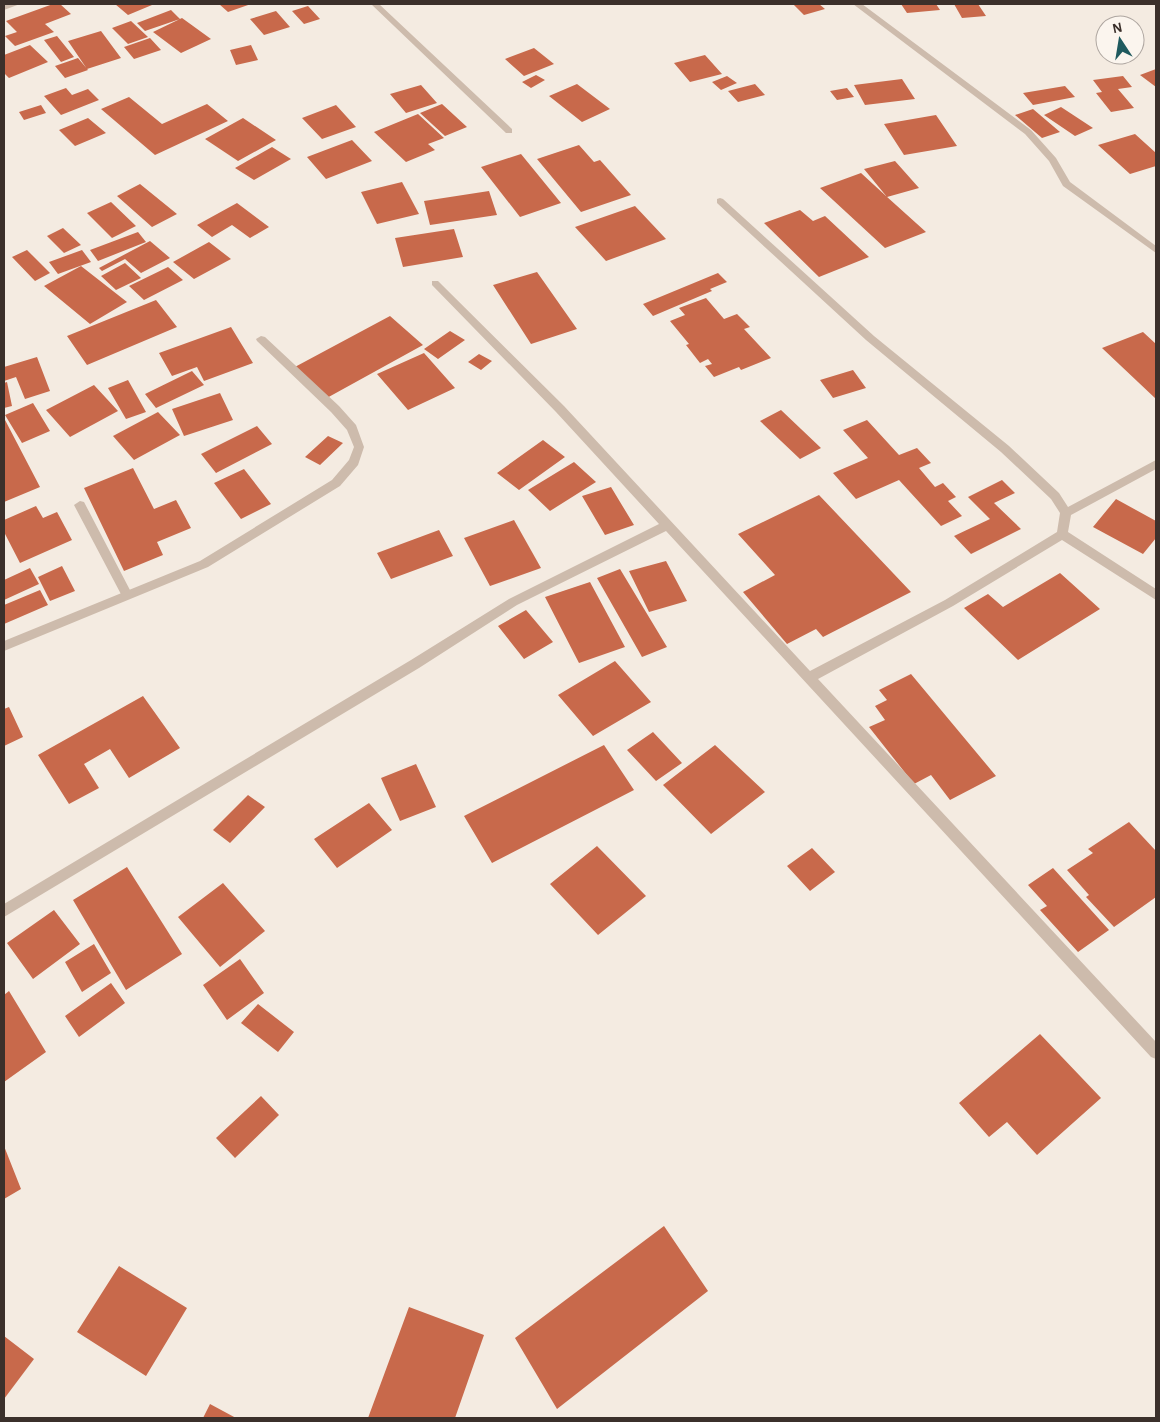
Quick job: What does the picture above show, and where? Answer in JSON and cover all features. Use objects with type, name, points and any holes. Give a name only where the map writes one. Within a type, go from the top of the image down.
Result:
[{"type":"street","points":[[4,8],[16,4]]},
{"type":"street","points":[[375,4],[509,131]]},
{"type":"street","points":[[857,4],[1028,132],[1053,160],[1066,184],[1156,250]]},
{"type":"street","points":[[720,202],[870,338],[1005,449],[1055,496],[1066,513],[1062,534],[949,603],[808,678]]},
{"type":"street","points":[[435,283],[560,409],[1156,1052]]},
{"type":"street","points":[[4,646],[204,564],[336,483],[354,462],[359,447],[352,428],[336,409],[261,339]]},
{"type":"street","points":[[1066,513],[1156,464]]},
{"type":"street","points":[[80,504],[127,595]]},
{"type":"street","points":[[4,911],[415,664],[513,602],[667,526]]},
{"type":"street","points":[[1062,534],[1156,595]]},
{"type":"building","points":[[53,4],[60,4],[71,14],[45,24],[54,32],[15,46],[5,36],[17,32],[6,21]]},
{"type":"building","points":[[115,4],[151,4],[152,5],[128,15]]},
{"type":"building","points":[[219,4],[251,4],[228,12]]},
{"type":"building","points":[[793,4],[819,4],[825,9],[804,15]]},
{"type":"building","points":[[901,4],[936,4],[940,10],[907,13]]},
{"type":"building","points":[[954,4],[978,4],[986,16],[962,18]]},
{"type":"building","points":[[308,6],[320,19],[304,24],[292,11]]},
{"type":"building","points":[[171,10],[180,19],[145,31],[137,23]]},
{"type":"building","points":[[276,11],[290,27],[264,35],[250,19]]},
{"type":"building","points":[[182,18],[211,39],[181,53],[153,32]]},
{"type":"building","points":[[131,21],[148,37],[128,44],[112,28]]},
{"type":"building","points":[[101,31],[121,58],[87,69],[68,41]]},
{"type":"building","points":[[57,36],[74,57],[61,62],[44,40]]},
{"type":"building","points":[[150,38],[161,50],[134,59],[124,47]]},
{"type":"building","points":[[30,45],[48,62],[9,78],[4,73],[4,55]]},
{"type":"building","points":[[251,45],[258,60],[236,65],[230,50]]},
{"type":"building","points":[[534,48],[554,64],[524,76],[505,59]]},
{"type":"building","points":[[705,55],[722,74],[690,82],[674,63]]},
{"type":"building","points":[[78,58],[88,70],[65,78],[55,66]]},
{"type":"building","points":[[1156,69],[1156,87],[1140,75]]},
{"type":"building","points":[[536,75],[545,80],[531,88],[522,82]]},
{"type":"building","points":[[727,76],[737,83],[721,90],[712,82]]},
{"type":"building","points":[[1123,76],[1132,87],[1118,89],[1134,108],[1111,112],[1096,93],[1102,92],[1093,80]]},
{"type":"building","points":[[902,79],[915,99],[865,105],[854,85]]},
{"type":"building","points":[[577,84],[610,109],[582,122],[549,96]]},
{"type":"building","points":[[755,84],[765,95],[738,102],[728,91]]},
{"type":"building","points":[[421,85],[437,103],[406,113],[390,94]]},
{"type":"building","points":[[1065,86],[1075,97],[1033,105],[1023,93]]},
{"type":"building","points":[[66,88],[72,95],[88,89],[99,100],[61,115],[44,96]]},
{"type":"building","points":[[847,88],[854,97],[837,100],[830,91]]},
{"type":"building","points":[[129,97],[162,124],[207,104],[228,121],[155,155],[101,109]]},
{"type":"building","points":[[442,104],[467,127],[445,136],[420,113]]},
{"type":"building","points":[[41,105],[46,113],[24,120],[19,112]]},
{"type":"building","points":[[336,105],[356,127],[322,139],[302,118]]},
{"type":"building","points":[[1061,107],[1093,128],[1075,136],[1044,115]]},
{"type":"building","points":[[1033,109],[1060,132],[1042,138],[1015,115]]},
{"type":"building","points":[[418,114],[444,138],[428,144],[435,150],[406,162],[374,132]]},
{"type":"building","points":[[936,115],[957,146],[904,155],[884,124]]},
{"type":"building","points":[[88,118],[106,133],[75,146],[59,130]]},
{"type":"building","points":[[243,118],[276,140],[238,161],[205,139]]},
{"type":"building","points":[[1135,134],[1156,153],[1156,166],[1130,174],[1098,145]]},
{"type":"building","points":[[352,140],[372,161],[326,179],[307,157]]},
{"type":"building","points":[[579,145],[594,162],[600,160],[631,195],[581,212],[537,159]]},
{"type":"building","points":[[272,147],[291,159],[254,180],[235,168]]},
{"type":"building","points":[[521,154],[561,203],[520,217],[481,167]]},
{"type":"building","points":[[895,161],[919,188],[887,197],[864,169]]},
{"type":"building","points":[[861,173],[926,232],[885,248],[820,188]]},
{"type":"building","points":[[402,182],[419,214],[377,224],[361,192]]},
{"type":"building","points":[[140,184],[177,214],[152,227],[117,196]]},
{"type":"building","points":[[489,191],[497,215],[430,225],[424,201]]},
{"type":"building","points":[[111,202],[136,226],[112,238],[87,213]]},
{"type":"building","points":[[237,203],[269,227],[250,238],[232,225],[212,237],[197,225]]},
{"type":"building","points":[[635,206],[666,239],[606,261],[575,227]]},
{"type":"building","points":[[800,210],[813,221],[825,216],[869,257],[819,277],[764,223]]},
{"type":"building","points":[[63,228],[81,245],[64,253],[47,236]]},
{"type":"building","points":[[454,229],[463,257],[403,267],[395,238]]},
{"type":"building","points":[[138,232],[146,242],[98,261],[90,250]]},
{"type":"building","points":[[150,241],[170,258],[141,273],[125,259],[102,271],[99,268]]},
{"type":"building","points":[[209,242],[231,259],[194,279],[173,262]]},
{"type":"building","points":[[27,250],[50,273],[35,281],[12,257]]},
{"type":"building","points":[[82,250],[91,262],[58,274],[49,262]]},
{"type":"building","points":[[125,263],[141,278],[116,290],[101,276]]},
{"type":"building","points":[[81,266],[127,302],[90,324],[44,286]]},
{"type":"building","points":[[168,267],[183,280],[144,300],[129,286]]},
{"type":"building","points":[[537,272],[577,329],[531,344],[493,285]]},
{"type":"building","points":[[718,273],[727,282],[710,289],[712,291],[653,316],[643,304]]},
{"type":"building","points":[[706,298],[724,319],[737,314],[750,327],[744,329],[771,358],[741,370],[739,367],[714,377],[705,366],[712,364],[708,359],[700,363],[686,345],[689,344],[670,321],[685,315],[679,308]]},
{"type":"building","points":[[156,300],[177,327],[87,365],[67,336]]},
{"type":"building","points":[[390,316],[423,345],[325,399],[293,368]]},
{"type":"building","points":[[231,327],[253,363],[204,381],[197,367],[172,376],[159,353]]},
{"type":"building","points":[[450,331],[465,340],[438,359],[424,349]]},
{"type":"building","points":[[1143,332],[1156,344],[1156,399],[1102,348]]},
{"type":"building","points":[[424,353],[455,388],[408,410],[377,374]]},
{"type":"building","points":[[479,354],[492,361],[481,370],[468,362]]},
{"type":"building","points":[[37,357],[50,391],[25,399],[16,377],[4,381],[4,367]]},
{"type":"building","points":[[853,370],[866,388],[833,398],[820,380]]},
{"type":"building","points":[[192,371],[204,385],[156,408],[145,394]]},
{"type":"building","points":[[128,380],[146,412],[126,419],[108,388]]},
{"type":"building","points":[[7,382],[12,406],[4,408],[4,383]]},
{"type":"building","points":[[94,385],[118,411],[70,437],[46,410]]},
{"type":"building","points":[[220,393],[233,420],[184,436],[172,409]]},
{"type":"building","points":[[33,403],[50,431],[22,443],[5,415]]},
{"type":"building","points":[[781,410],[821,448],[800,459],[760,421]]},
{"type":"building","points":[[158,412],[180,435],[134,460],[113,436]]},
{"type":"building","points":[[4,418],[40,487],[4,502]]},
{"type":"building","points":[[867,420],[899,455],[917,448],[931,463],[919,468],[935,487],[943,483],[956,497],[948,501],[962,516],[941,526],[899,480],[856,499],[833,473],[868,458],[843,430]]},
{"type":"building","points":[[257,426],[272,444],[216,473],[201,454]]},
{"type":"building","points":[[328,436],[343,443],[320,465],[305,457]]},
{"type":"building","points":[[543,440],[565,457],[519,490],[497,473]]},
{"type":"building","points":[[574,462],[596,482],[550,511],[528,490]]},
{"type":"building","points":[[133,468],[154,509],[176,500],[191,528],[157,542],[163,555],[124,571],[84,488]]},
{"type":"building","points":[[244,469],[271,504],[241,519],[214,483]]},
{"type":"building","points":[[1002,480],[1015,493],[994,503],[1021,529],[971,554],[954,536],[990,519],[968,497]]},
{"type":"building","points":[[611,487],[634,525],[605,535],[582,496]]},
{"type":"building","points":[[819,495],[911,592],[823,637],[816,629],[787,644],[743,592],[775,575],[738,534]]},
{"type":"building","points":[[1116,499],[1156,521],[1156,538],[1143,554],[1093,527]]},
{"type":"building","points":[[36,506],[43,518],[57,512],[72,540],[20,563],[4,532],[4,520]]},
{"type":"building","points":[[514,520],[541,568],[490,586],[464,538]]},
{"type":"building","points":[[439,530],[453,556],[391,579],[377,553]]},
{"type":"building","points":[[666,561],[687,601],[649,612],[629,571]]},
{"type":"building","points":[[62,566],[75,591],[50,601],[38,577]]},
{"type":"building","points":[[30,568],[39,584],[4,600],[4,580]]},
{"type":"building","points":[[620,569],[667,647],[642,657],[597,578]]},
{"type":"building","points":[[1060,573],[1100,609],[1018,660],[964,608],[988,594],[1003,607]]},
{"type":"building","points":[[590,582],[625,647],[579,663],[545,597]]},
{"type":"building","points":[[40,590],[48,605],[4,624],[4,605]]},
{"type":"building","points":[[526,610],[553,642],[524,659],[498,626]]},
{"type":"building","points":[[615,661],[651,702],[593,736],[558,695]]},
{"type":"building","points":[[911,674],[996,776],[950,800],[931,775],[914,784],[869,727],[885,720],[875,706],[887,700],[879,690]]},
{"type":"building","points":[[143,696],[180,748],[129,778],[110,749],[84,764],[99,788],[69,804],[38,755]]},
{"type":"building","points":[[9,707],[23,737],[4,746],[4,709]]},
{"type":"building","points":[[653,732],[682,763],[656,781],[627,750]]},
{"type":"building","points":[[604,745],[634,790],[492,863],[464,816]]},
{"type":"building","points":[[715,745],[765,792],[711,834],[663,785]]},
{"type":"building","points":[[416,764],[436,807],[400,821],[381,778]]},
{"type":"building","points":[[248,795],[265,807],[230,843],[213,830]]},
{"type":"building","points":[[369,803],[392,830],[337,868],[314,839]]},
{"type":"building","points":[[1129,822],[1156,851],[1156,897],[1114,927],[1086,897],[1089,895],[1067,870],[1093,853],[1088,849]]},
{"type":"building","points":[[597,846],[646,896],[598,935],[550,884]]},
{"type":"building","points":[[812,848],[835,872],[810,891],[787,866]]},
{"type":"building","points":[[127,867],[182,954],[126,990],[73,900]]},
{"type":"building","points":[[1053,868],[1109,930],[1078,952],[1040,910],[1047,906],[1028,885]]},
{"type":"building","points":[[223,883],[265,931],[220,967],[178,917]]},
{"type":"building","points":[[54,910],[80,944],[33,979],[7,943]]},
{"type":"building","points":[[94,944],[111,973],[82,992],[65,962]]},
{"type":"building","points":[[240,959],[264,993],[227,1020],[203,985]]},
{"type":"building","points":[[111,983],[125,1003],[79,1037],[65,1016]]},
{"type":"building","points":[[9,991],[46,1052],[4,1082],[4,995]]},
{"type":"building","points":[[258,1004],[294,1032],[278,1052],[241,1023]]},
{"type":"building","points":[[1040,1034],[1101,1098],[1037,1155],[1007,1122],[989,1137],[959,1103]]},
{"type":"building","points":[[261,1096],[279,1115],[235,1158],[216,1138]]},
{"type":"building","points":[[4,1146],[21,1189],[4,1199]]},
{"type":"building","points":[[664,1226],[708,1291],[557,1409],[515,1338]]},
{"type":"building","points":[[119,1266],[187,1308],[146,1376],[77,1332]]},
{"type":"building","points":[[409,1307],[484,1335],[455,1418],[368,1418]]},
{"type":"building","points":[[4,1336],[34,1359],[4,1399]]},
{"type":"building","points":[[210,1404],[236,1418],[203,1418]]}]
